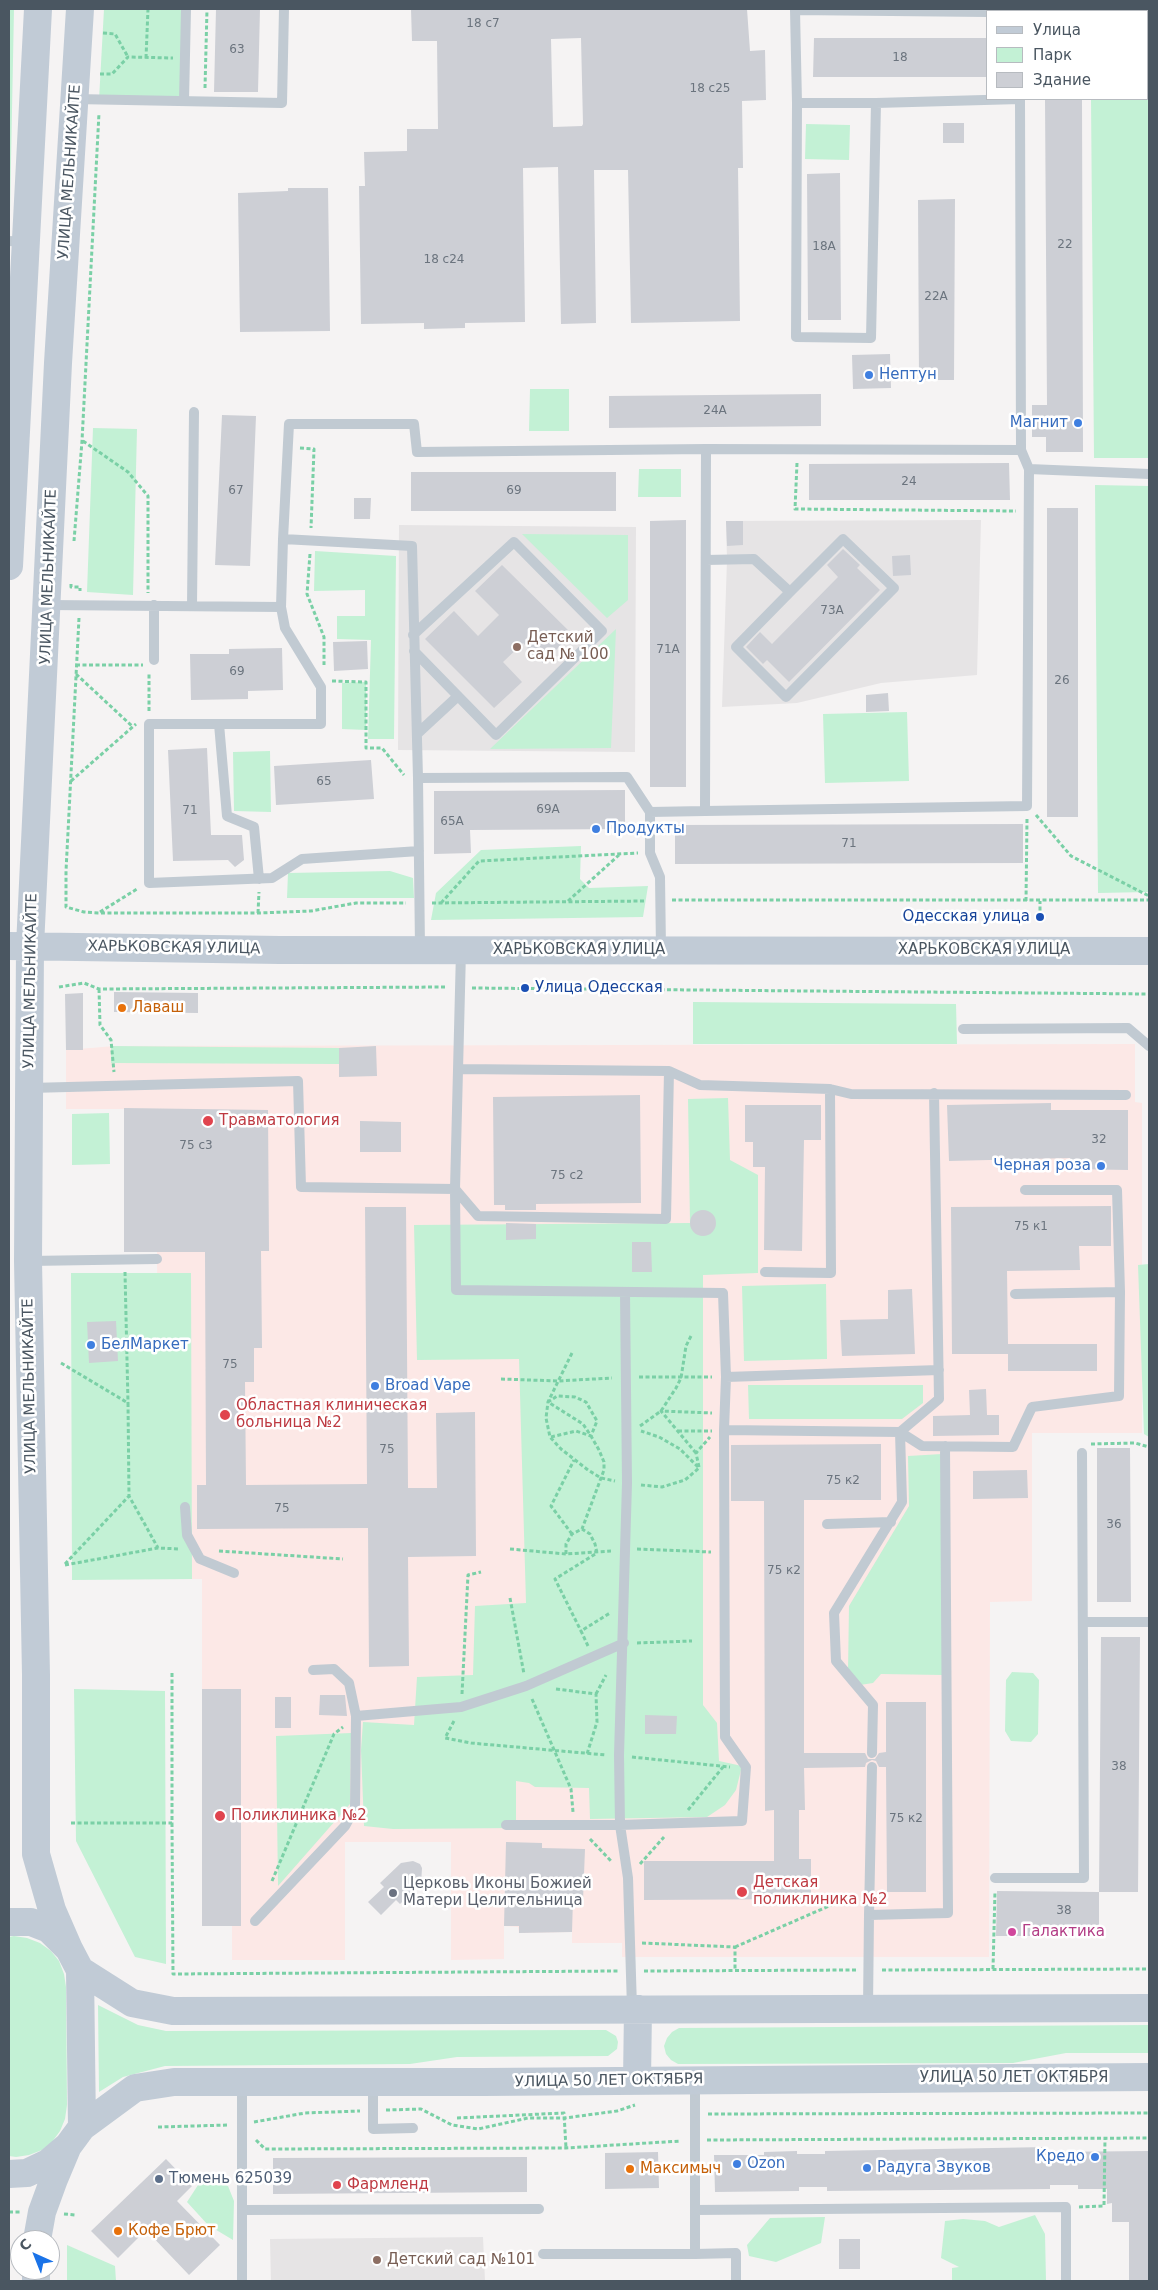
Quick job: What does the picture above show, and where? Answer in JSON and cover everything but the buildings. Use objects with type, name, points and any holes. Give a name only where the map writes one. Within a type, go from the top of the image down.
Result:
[{"type":"main road","points":[[9,566],[18,242],[38,9]]},
{"type":"main road","name":"УЛИЦА МЕЛЬНИКАЙТЕ","points":[[75,1960],[52,1910],[36,1854],[36,1675],[28,1261],[19,1188],[29,1088],[19,946],[48,605],[58,363],[87,100],[80,9]]},
{"type":"main road","name":"ХАРЬКОВСКАЯ УЛИЦА","points":[[19,946],[420,950],[1149,951]]},
{"type":"main road","points":[[9,1922],[31,1922],[49,1929],[75,1960],[132,2003],[173,2011],[1149,2008]]},
{"type":"main road","points":[[39,2230],[48,2195],[75,2137],[75,1960]]},
{"type":"main road","points":[[635,2009],[638,2092]]},
{"type":"main road","name":"УЛИЦА 50 ЛЕТ ОКТЯБРЯ","points":[[9,2174],[27,2173],[48,2163],[75,2137],[135,2088],[174,2082],[373,2082],[638,2092],[695,2080],[1149,2077]]},
{"type":"lane","points":[[184,101],[186,9]]},
{"type":"lane","points":[[87,100],[282,103],[284,9]]},
{"type":"lane","points":[[876,103],[870,338],[796,337],[797,103],[795,10],[986,12]]},
{"type":"lane","points":[[797,103],[986,100]]},
{"type":"lane","points":[[650,812],[1027,806],[1029,469],[1021,450],[1020,100]]},
{"type":"lane","points":[[192,606],[194,412]]},
{"type":"lane","points":[[419,851],[302,859],[272,878],[148,883],[149,724],[321,724],[321,687],[285,628],[281,607],[289,424],[414,424],[417,452],[706,449],[1021,450]]},
{"type":"lane","points":[[705,811],[706,449]]},
{"type":"lane","points":[[1029,469],[1149,474]]},
{"type":"lane","points":[[283,539],[412,546],[420,950]]},
{"type":"lane","points":[[843,539],[894,588],[786,697],[736,647],[790,592],[843,539]]},
{"type":"lane","points":[[413,635],[514,542],[602,632],[496,734],[414,651]]},
{"type":"lane","points":[[706,560],[754,559],[790,592]]},
{"type":"lane","points":[[48,605],[281,607]]},
{"type":"lane","points":[[151,605],[152,663]]},
{"type":"lane","points":[[417,734],[458,696]]},
{"type":"lane","points":[[219,724],[227,816],[254,828],[259,878]]},
{"type":"lane","points":[[418,778],[627,777],[650,812],[650,853],[660,877],[661,950]]},
{"type":"lane","points":[[461,950],[455,1190],[456,1290],[723,1293],[726,1376],[724,1430],[725,1737],[746,1767],[742,1821],[620,1825],[506,1825]]},
{"type":"lane","points":[[963,1029],[1128,1028],[1149,1046]]},
{"type":"lane","points":[[458,1069],[669,1071],[700,1086],[830,1089],[851,1094],[1126,1095]]},
{"type":"lane","points":[[29,1088],[298,1081],[301,1187],[455,1190],[478,1216],[666,1219],[669,1071]]},
{"type":"lane","points":[[765,1272],[831,1273],[830,1089]]},
{"type":"lane","points":[[900,1432],[939,1399],[934,1094]]},
{"type":"lane","points":[[724,1430],[900,1432],[922,1446],[1013,1447],[1032,1407],[1119,1396],[1120,1292],[1117,1190],[1025,1190]]},
{"type":"lane","points":[[28,1261],[158,1259]]},
{"type":"lane","points":[[1015,1294],[1120,1292]]},
{"type":"lane","points":[[625,1293],[626,1483],[624,1644],[619,1755],[620,1825],[628,1878],[635,2009]]},
{"type":"lane","points":[[726,1376],[939,1370]]},
{"type":"lane","points":[[872,1753],[873,1705],[836,1661],[834,1613],[902,1502],[900,1432]]},
{"type":"lane","points":[[869,1915],[948,1913],[945,1446]]},
{"type":"lane","points":[[995,1878],[1084,1878],[1082,1453]]},
{"type":"lane","points":[[185,1506],[187,1535],[200,1559],[234,1573]]},
{"type":"lane","points":[[827,1524],[891,1522]]},
{"type":"lane","points":[[1084,1622],[1149,1622]]},
{"type":"lane","points":[[356,1716],[461,1707],[526,1686],[624,1644]]},
{"type":"lane","points":[[255,1921],[345,1826],[354,1808],[356,1716],[349,1684],[334,1669],[313,1670]]},
{"type":"lane","points":[[868,2008],[872,1767]]},
{"type":"lane","points":[[695,2080],[696,2254]]},
{"type":"lane","points":[[242,2082],[242,2281]]},
{"type":"lane","points":[[373,2082],[373,2129],[413,2128]]},
{"type":"lane","points":[[696,2210],[1066,2207],[1066,2281]]},
{"type":"lane","points":[[242,2210],[539,2209]]},
{"type":"lane","points":[[543,2254],[736,2253],[736,2281]]},
{"type":"path","points":[[146,58],[148,9]]},
{"type":"path","points":[[204,101],[207,9]]},
{"type":"path","points":[[102,42],[103,25]]},
{"type":"path","points":[[103,33],[115,34],[128,57]]},
{"type":"path","points":[[100,74],[112,74],[128,57],[185,58]]},
{"type":"path","points":[[74,548],[82,441],[87,100],[100,74],[101,66]]},
{"type":"path","points":[[298,424],[298,448],[314,449],[307,594],[324,636],[324,671]]},
{"type":"path","points":[[82,441],[128,472],[148,496],[151,605]]},
{"type":"path","points":[[798,450],[795,509],[1029,511]]},
{"type":"path","points":[[71,577],[71,587],[80,587],[70,781],[66,907],[84,912],[258,913],[311,911],[356,903],[661,900],[1149,900]]},
{"type":"path","points":[[76,665],[152,663]]},
{"type":"path","points":[[70,781],[133,727],[76,673]]},
{"type":"path","points":[[324,681],[366,682],[366,748],[382,748],[407,778],[418,778]]},
{"type":"path","points":[[1027,806],[1071,856],[1149,896]]},
{"type":"path","points":[[1026,901],[1027,806]]},
{"type":"path","points":[[440,903],[479,861],[650,853]]},
{"type":"path","points":[[567,902],[620,854]]},
{"type":"path","points":[[258,913],[259,878]]},
{"type":"path","points":[[98,912],[148,883]]},
{"type":"path","points":[[1040,901],[1040,917]]},
{"type":"path","points":[[59,987],[84,982],[99,988],[460,987],[1149,994]]},
{"type":"path","points":[[99,988],[100,1025],[111,1040],[115,1085]]},
{"type":"path","points":[[125,1259],[129,1496],[158,1548]]},
{"type":"path","points":[[635,1430],[661,1411],[681,1378],[686,1346],[691,1336]]},
{"type":"path","points":[[61,1363],[128,1403]]},
{"type":"path","points":[[566,1554],[566,1544],[572,1534],[582,1529],[604,1470],[604,1462],[583,1424],[548,1402],[557,1396],[575,1397],[586,1402],[597,1421],[591,1436]]},
{"type":"path","points":[[661,1411],[725,1414]]},
{"type":"path","points":[[661,1411],[696,1453],[699,1468]]},
{"type":"path","points":[[550,1437],[576,1431],[591,1436]]},
{"type":"path","points":[[678,1431],[715,1431],[696,1453]]},
{"type":"path","points":[[1082,1453],[1092,1442],[1135,1443],[1149,1447]]},
{"type":"path","points":[[572,1534],[551,1506],[574,1460]]},
{"type":"path","points":[[129,1496],[64,1565],[158,1548],[343,1559]]},
{"type":"path","points":[[582,1529],[590,1534],[597,1553],[555,1579],[594,1658]]},
{"type":"path","points":[[481,1572],[468,1575],[461,1707],[445,1738],[471,1743],[587,1754],[619,1755],[724,1767],[746,1767]]},
{"type":"path","points":[[510,1598],[526,1686],[571,1789],[575,1824],[628,1878]]},
{"type":"path","points":[[581,1631],[624,1605]]},
{"type":"path","points":[[624,1644],[692,1641]]},
{"type":"path","points":[[172,1673],[172,1974],[1149,1969]]},
{"type":"path","points":[[526,1686],[596,1694],[597,1722],[587,1754]]},
{"type":"path","points":[[270,1885],[334,1734],[356,1716]]},
{"type":"path","points":[[70,1823],[172,1823]]},
{"type":"path","points":[[993,1969],[995,1878]]},
{"type":"path","points":[[631,1943],[735,1947],[845,1899],[870,1896]]},
{"type":"path","points":[[735,1947],[735,1970]]},
{"type":"path","points":[[565,2118],[617,2111],[638,2092]]},
{"type":"path","points":[[458,2118],[564,2113],[566,2148]]},
{"type":"path","points":[[696,2114],[1149,2113]]},
{"type":"path","points":[[158,2127],[242,2125],[265,2149],[566,2148],[696,2140],[1149,2138]]},
{"type":"path","points":[[1066,2207],[1104,2206],[1104,2138]]},
{"type":"shaded area","points":[[981,520],[977,675],[881,683],[797,703],[722,707],[727,560],[726,521]]},
{"type":"shaded area","name":"Детский сад № 100","points":[[399,525],[636,527],[635,752],[398,750]]},
{"type":"shaded area","points":[[1135,1044],[1135,1102],[1142,1103],[1142,1433],[1032,1433],[1032,1601],[990,1602],[989,1957],[622,1957],[622,1943],[572,1943],[572,1932],[519,1933],[518,1927],[504,1926],[504,1959],[451,1960],[451,1842],[345,1842],[345,1960],[232,1960],[232,1926],[202,1926],[202,1579],[158,1579],[157,1252],[124,1252],[124,1109],[66,1109],[66,1050],[115,1046]]},
{"type":"shaded area","name":"Детский сад №101","points":[[483,2237],[485,2281],[271,2281],[270,2239]]},
{"type":"green space","points":[[9,9],[14,9],[10,213],[9,213]]},
{"type":"green space","points":[[104,9],[186,9],[184,101],[99,100]]},
{"type":"green space","points":[[1149,56],[1149,458],[1094,458],[1091,100],[1148,100]]},
{"type":"green space","points":[[806,124],[850,125],[849,160],[805,159]]},
{"type":"green space","points":[[530,389],[569,389],[569,431],[529,431]]},
{"type":"green space","points":[[93,428],[137,429],[133,595],[87,592]]},
{"type":"green space","points":[[639,469],[681,469],[681,497],[638,497]]},
{"type":"green space","points":[[1095,485],[1149,486],[1149,892],[1098,893]]},
{"type":"green space","points":[[522,534],[628,535],[628,600],[607,618]]},
{"type":"green space","points":[[315,551],[396,556],[394,739],[368,739],[371,640],[337,639],[337,616],[365,616],[365,590],[314,591]]},
{"type":"green space","points":[[616,629],[611,748],[490,749]]},
{"type":"green space","points":[[366,682],[366,730],[342,729],[342,683]]},
{"type":"green space","points":[[907,712],[909,781],[825,783],[823,714]]},
{"type":"green space","points":[[270,751],[271,812],[234,811],[233,752]]},
{"type":"green space","points":[[581,846],[580,879],[589,888],[648,886],[643,917],[431,920],[436,893],[481,850]]},
{"type":"green space","points":[[390,871],[413,878],[414,898],[287,898],[288,873]]},
{"type":"green space","points":[[693,1002],[956,1004],[957,1044],[693,1044]]},
{"type":"green space","points":[[111,1046],[339,1048],[339,1064],[111,1063]]},
{"type":"green space","points":[[728,1098],[730,1160],[758,1175],[758,1273],[703,1275],[703,1705],[717,1723],[719,1761],[742,1766],[736,1790],[725,1805],[707,1817],[590,1819],[589,1788],[535,1787],[529,1783],[516,1781],[516,1828],[393,1829],[364,1826],[361,1750],[363,1722],[414,1725],[417,1677],[473,1675],[475,1606],[526,1603],[519,1359],[417,1360],[414,1225],[690,1223],[688,1099]]},
{"type":"green space","points":[[109,1113],[110,1164],[72,1165],[72,1114]]},
{"type":"green space","points":[[1149,1264],[1149,1437],[1144,1434],[1138,1265]]},
{"type":"green space","points":[[71,1273],[191,1273],[192,1579],[72,1580]]},
{"type":"green space","points":[[826,1284],[827,1359],[744,1361],[742,1286]]},
{"type":"green space","points":[[748,1385],[923,1385],[923,1403],[902,1419],[749,1419]]},
{"type":"green space","points":[[942,1454],[943,1675],[881,1674],[873,1683],[860,1685],[848,1671],[849,1606],[909,1506],[908,1456]]},
{"type":"green space","points":[[1012,1672],[1033,1673],[1039,1680],[1038,1734],[1031,1742],[1011,1741],[1005,1731],[1006,1680]]},
{"type":"green space","points":[[74,1689],[165,1691],[166,1964],[135,1957],[76,1841]]},
{"type":"green space","points":[[351,1733],[350,1804],[278,1886],[276,1736]]},
{"type":"green space","points":[[14,1936],[40,1943],[51,1951],[59,1961],[66,1987],[67,2105],[65,2119],[60,2131],[52,2142],[42,2150],[16,2157],[9,2156],[9,1937]]},
{"type":"green space","points":[[98,2005],[138,2025],[166,2031],[606,2030],[616,2036],[618,2042],[617,2049],[608,2056],[457,2057],[410,2064],[165,2066],[123,2077],[99,2092]]},
{"type":"green space","points":[[1149,2025],[1149,2053],[1066,2053],[1013,2063],[678,2064],[666,2054],[664,2046],[672,2032],[679,2028]]},
{"type":"green space","points":[[200,2182],[220,2182],[228,2186],[234,2201],[233,2240],[208,2225],[187,2202]]},
{"type":"green space","points":[[1035,2215],[1045,2234],[1046,2281],[952,2281],[952,2268],[959,2267],[941,2258],[945,2221],[963,2219],[985,2221],[999,2227]]},
{"type":"green space","points":[[825,2217],[821,2243],[776,2262],[749,2256],[747,2245],[770,2218]]},
{"type":"green space","points":[[67,2245],[115,2266],[116,2281],[67,2281]]},
{"type":"place","name":"Нептун","points":[[869,375]]},
{"type":"place","name":"Магнит","points":[[1078,423]]},
{"type":"place","name":"Детский сад № 100","points":[[517,647]]},
{"type":"place","name":"Продукты","points":[[596,829]]},
{"type":"place","name":"Одесская улица","points":[[1040,917]]},
{"type":"place","name":"Улица Одесская","points":[[525,988]]},
{"type":"place","name":"Лаваш","points":[[122,1008]]},
{"type":"place","name":"Травматология","points":[[208,1121]]},
{"type":"place","name":"Черная роза","points":[[1101,1166]]},
{"type":"place","name":"БелМаркет","points":[[91,1345]]},
{"type":"place","name":"Broad Vape","points":[[375,1386]]},
{"type":"place","name":"Областная клиническая больница №2","points":[[225,1415]]},
{"type":"place","name":"Поликлиника №2","points":[[220,1816]]},
{"type":"place","name":"Детская поликлиника №2","points":[[742,1892]]},
{"type":"place","name":"Церковь Иконы Божией Матери Целительница","points":[[393,1893]]},
{"type":"place","name":"Галактика","points":[[1012,1932]]},
{"type":"place","name":"Кредо","points":[[1095,2157]]},
{"type":"place","name":"Ozon","points":[[737,2164]]},
{"type":"place","name":"Радуга Звуков","points":[[867,2168]]},
{"type":"place","name":"Максимыч","points":[[630,2169]]},
{"type":"place","name":"Тюмень 625039","points":[[159,2179]]},
{"type":"place","name":"Фармленд","points":[[337,2185]]},
{"type":"place","name":"Кофе Брют","points":[[118,2231]]},
{"type":"place","name":"Детский сад №101","points":[[377,2260]]}]
